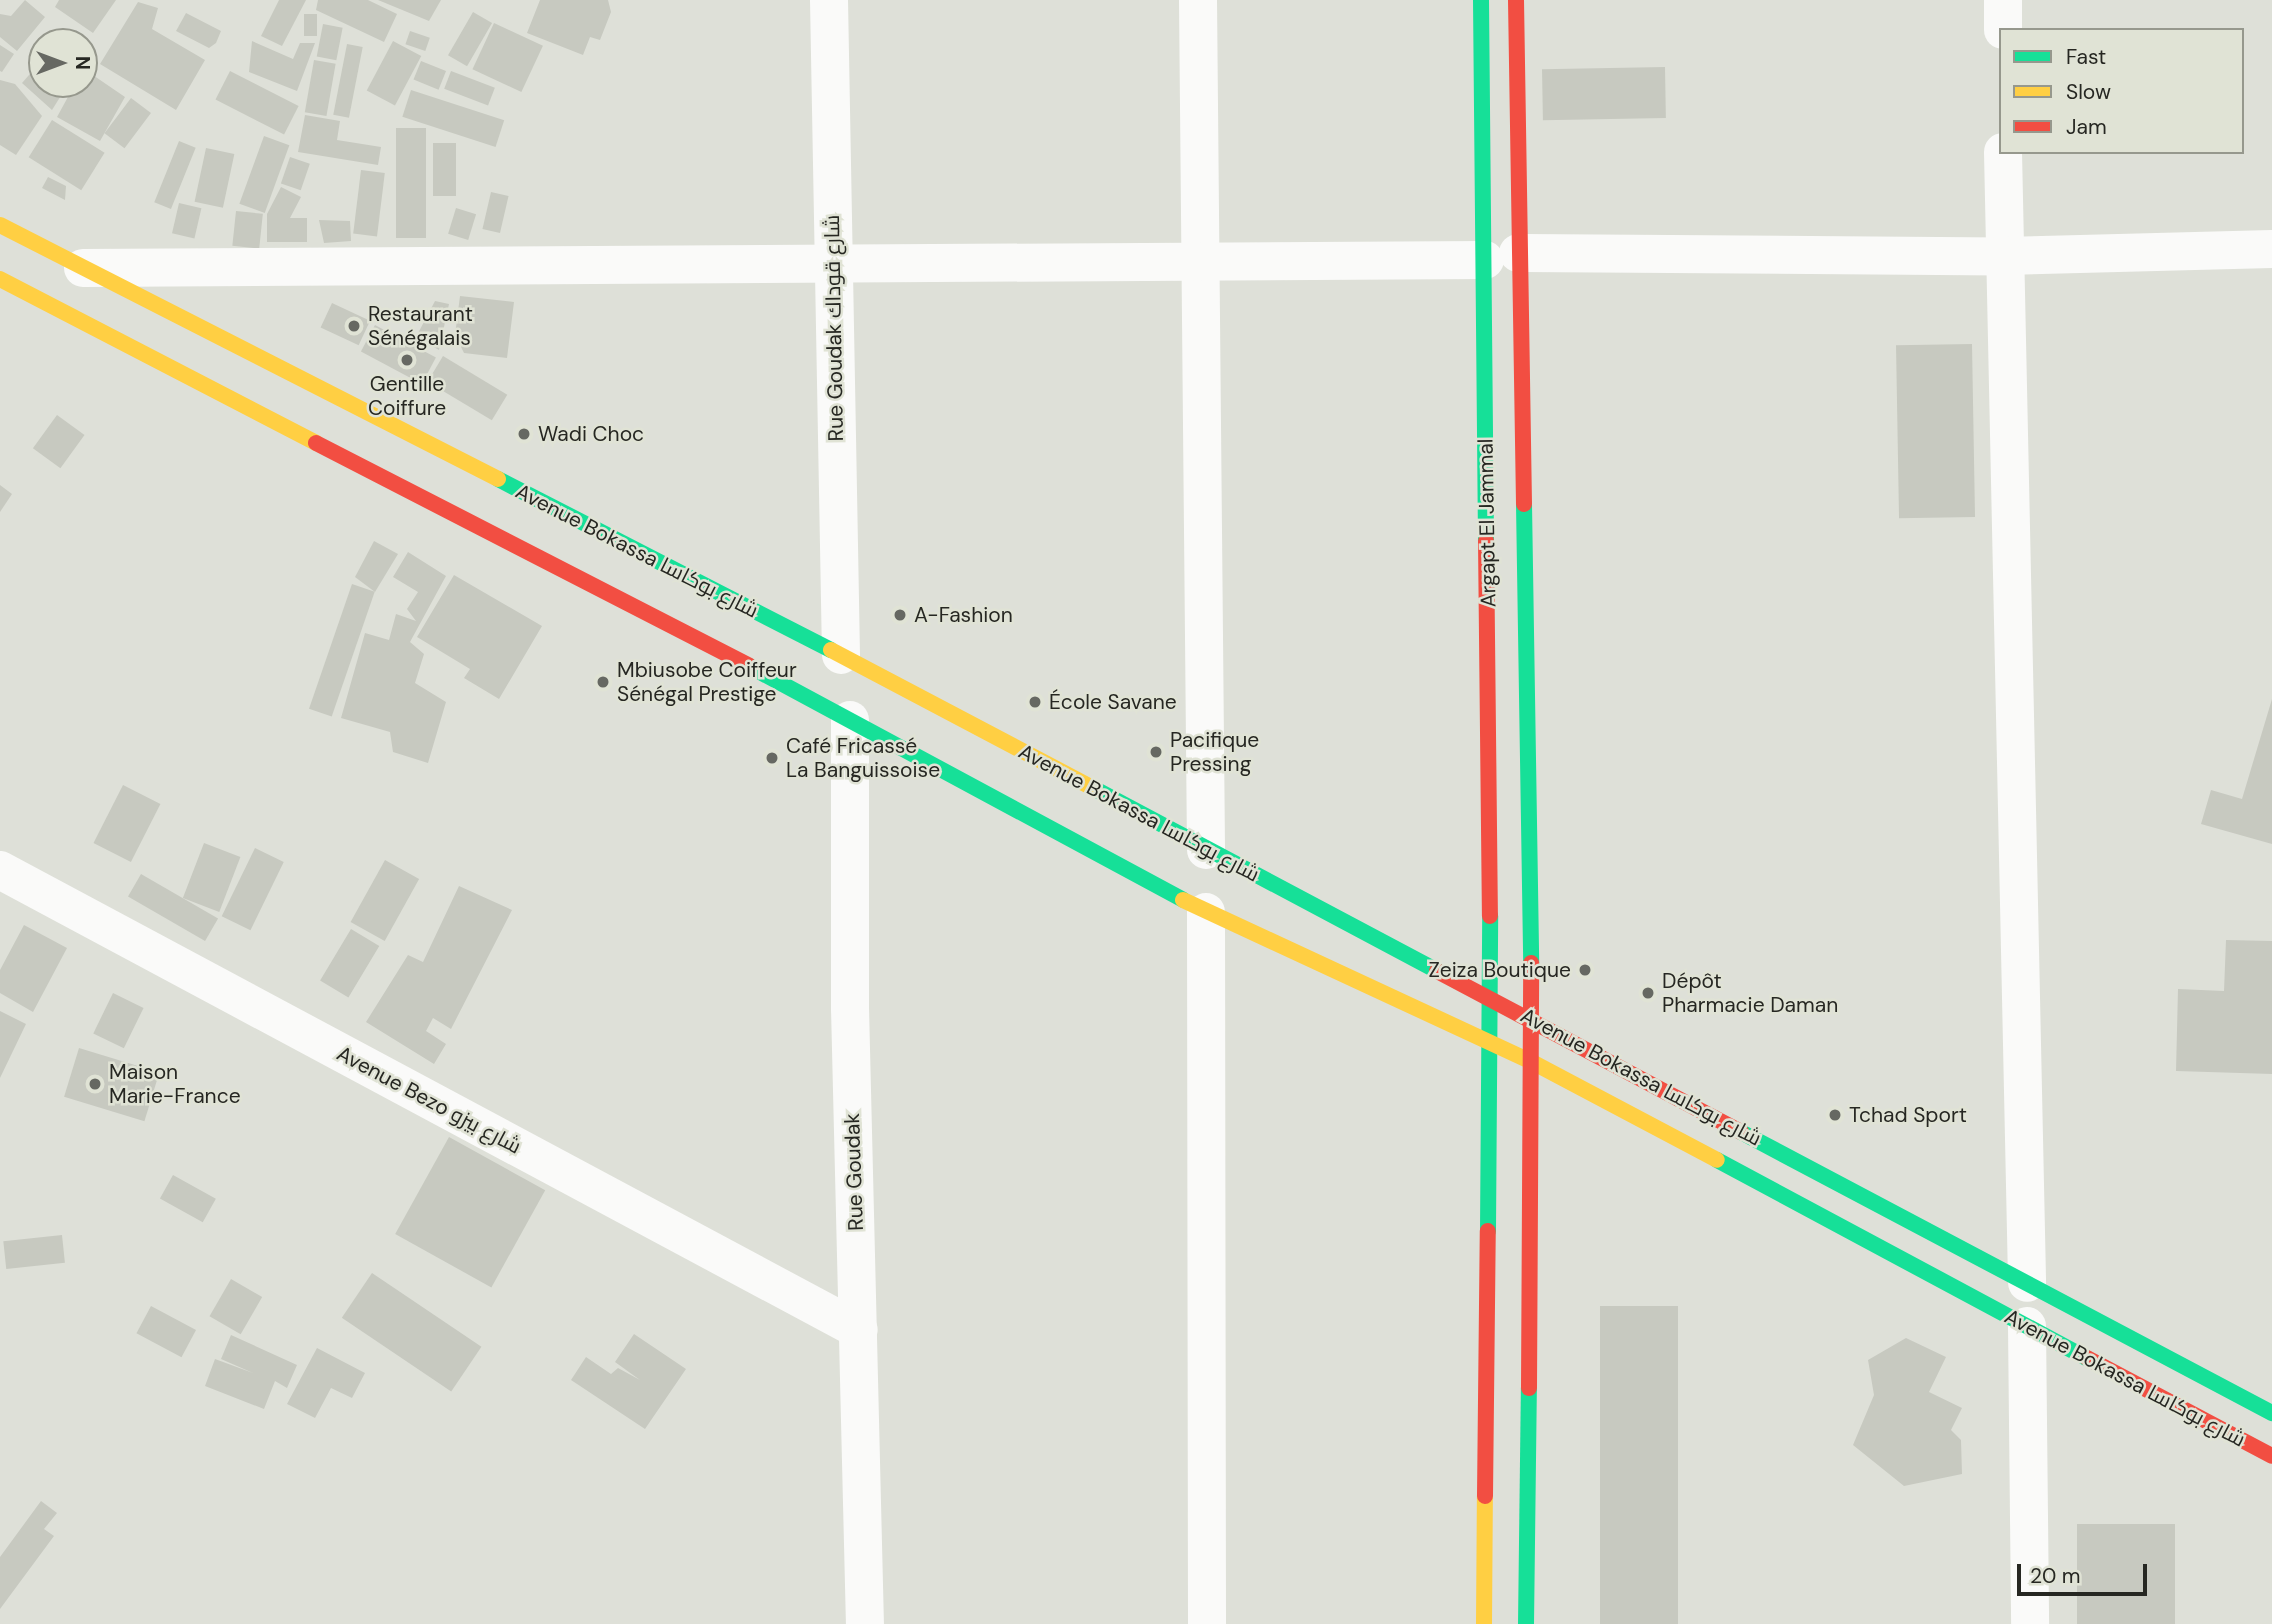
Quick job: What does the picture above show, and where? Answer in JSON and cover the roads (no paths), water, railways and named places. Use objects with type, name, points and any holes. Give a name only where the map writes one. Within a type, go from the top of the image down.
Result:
[{"type":"street","name":"Rue Goudak شارع قوداك","points":[[829,0],[841,655]]},
{"type":"street","points":[[1198,0],[1206,850]]},
{"type":"street","name":"Argapt El Jammal","points":[[1481,0],[1502,257],[1531,1019],[1526,1624]]},
{"type":"street","name":"Argapt El Jammal","points":[[1483,1624],[1502,257],[1516,0]]},
{"type":"street","points":[[2003,0],[2003,28]]},
{"type":"street","points":[[2003,154],[2002,256],[2027,1283]]},
{"type":"street","name":"Avenue Bokassa شارع بوكاسا","points":[[0,225],[841,655],[2272,1413]]},
{"type":"street","points":[[83,268],[1201,265],[1502,257],[2002,256],[2272,249]]},
{"type":"street","name":"Avenue Bokassa شارع بوكاسا","points":[[0,279],[850,720],[1206,912],[1491,1046],[1532,1062],[2272,1456]]},
{"type":"street","name":"Rue Goudak","points":[[850,720],[865,1624]]},
{"type":"street","name":"Avenue Bezo شارع بيزو","points":[[0,870],[859,1330]]},
{"type":"street","points":[[1206,912],[1207,1624]]},
{"type":"street","points":[[2027,1326],[2030,1624]]},
{"type":"place","name":"Restaurant Sénégalais","points":[[354,326]]},
{"type":"place","name":"Gentille Coiffure","points":[[407,360]]},
{"type":"place","name":"Wadi Choc","points":[[524,434]]},
{"type":"place","name":"A-Fashion","points":[[900,615]]},
{"type":"place","name":"Mbiusobe Coiffeur Sénégal Prestige","points":[[603,682]]},
{"type":"place","name":"École Savane","points":[[1035,702]]},
{"type":"place","name":"Pacifique Pressing","points":[[1156,752]]},
{"type":"place","name":"Café Fricassé La Banguissoise","points":[[772,758]]},
{"type":"place","name":"Zeiza Boutique","points":[[1585,970]]},
{"type":"place","name":"Dépôt Pharmacie Daman","points":[[1648,993]]},
{"type":"place","name":"Maison Marie-France","points":[[95,1084]]},
{"type":"place","name":"Tchad Sport","points":[[1835,1115]]}]
